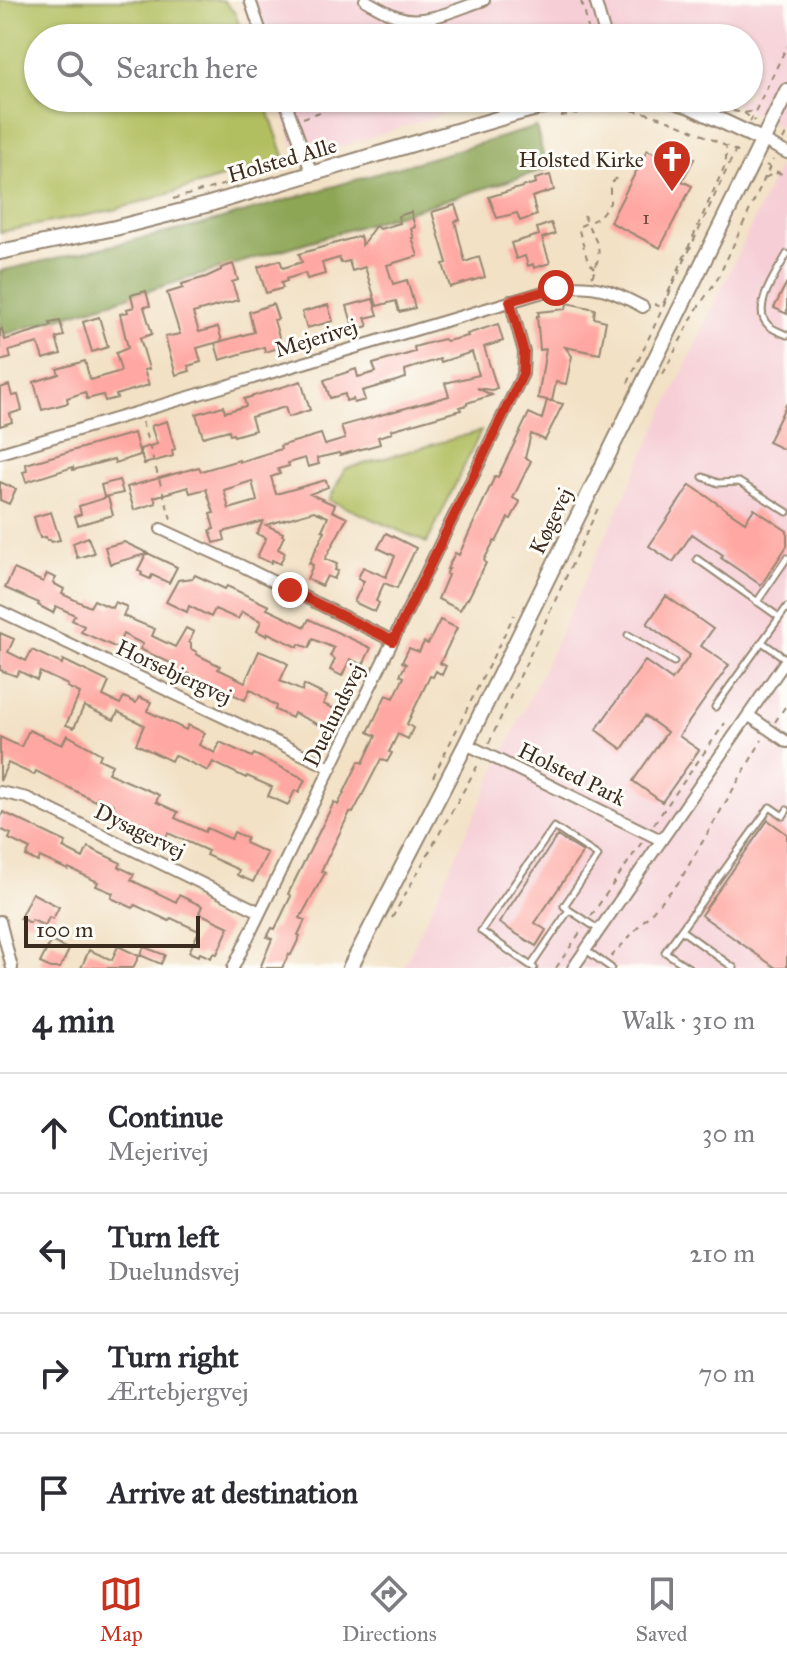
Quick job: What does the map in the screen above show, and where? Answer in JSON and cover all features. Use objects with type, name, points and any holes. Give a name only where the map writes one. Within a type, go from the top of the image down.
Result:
[{"type":"street","points":[[250,0],[258,24]]},
{"type":"street","points":[[365,0],[401,18],[418,19],[484,0]]},
{"type":"street","points":[[591,1],[600,24]]},
{"type":"street","name":"Køgevej","points":[[350,968],[466,744],[787,91]]},
{"type":"street","points":[[289,112],[312,174]]},
{"type":"street","name":"Holsted Alle","points":[[0,252],[206,205],[522,112]]},
{"type":"street","points":[[703,112],[787,153]]},
{"type":"street","name":"Mejerivej","points":[[0,453],[560,287],[589,285],[611,290],[643,307]]},
{"type":"street","name":"Duelundsvej","points":[[233,968],[523,374],[524,352],[510,301]]},
{"type":"street","points":[[161,529],[393,641]]},
{"type":"street","name":"Horsebjergvej","points":[[0,611],[331,768]]},
{"type":"street","points":[[573,968],[787,659]]},
{"type":"street","points":[[748,715],[786,739]]},
{"type":"street","name":"Holsted Park","points":[[466,744],[661,840]]},
{"type":"street","name":"Dysagervej","points":[[0,792],[27,798],[260,912]]},
{"type":"street","points":[[0,921],[12,968]]},
{"type":"lane","points":[[787,254],[762,301],[762,314],[767,325],[787,335]]},
{"type":"lane","points":[[703,477],[718,483],[739,482],[787,512]]},
{"type":"lane","points":[[757,602],[787,558]]},
{"type":"lane","points":[[697,559],[779,617]]},
{"type":"lane","points":[[715,707],[787,607]]},
{"type":"lane","points":[[628,635],[674,662]]},
{"type":"lane","points":[[762,642],[787,659]]},
{"type":"lane","points":[[689,968],[665,952],[770,807],[783,816],[787,810]]},
{"type":"lane","points":[[569,910],[533,967],[481,931],[554,827],[598,856],[564,906],[599,930]]},
{"type":"lane","points":[[681,930],[734,968]]},
{"type":"lane","points":[[585,950],[608,966]]},
{"type":"path","points":[[573,0],[591,1]]},
{"type":"path","points":[[581,2],[587,24]]},
{"type":"path","points":[[763,96],[787,46]]},
{"type":"path","points":[[302,122],[304,117],[320,112]]},
{"type":"path","points":[[556,116],[598,112]]},
{"type":"path","points":[[638,112],[677,123],[726,147],[731,160]]},
{"type":"path","points":[[741,112],[751,112]]},
{"type":"path","points":[[629,381],[755,112]]},
{"type":"path","points":[[643,307],[648,302],[661,307],[664,302],[726,163],[726,147]]},
{"type":"path","points":[[770,167],[781,174]]},
{"type":"path","points":[[764,178],[774,173],[787,174]]},
{"type":"path","points":[[595,268],[588,262],[579,226],[598,218],[610,203],[610,185],[618,176]]},
{"type":"path","points":[[173,199],[248,178]]},
{"type":"path","points":[[660,381],[695,312],[718,278],[761,184]]},
{"type":"path","points":[[584,215],[599,248],[589,285]]},
{"type":"path","points":[[139,412],[176,536]]},
{"type":"path","points":[[388,924],[484,753],[598,508]]},
{"type":"path","points":[[431,782],[514,615]]},
{"type":"path","points":[[608,966],[679,882],[787,704]]},
{"type":"path","points":[[556,968],[725,723],[718,718]]},
{"type":"shaded area","points":[[241,0],[787,0],[787,130],[750,112],[763,112],[763,24],[250,24]]},
{"type":"shaded area","points":[[281,112],[450,112],[298,160]]},
{"type":"shaded area","points":[[787,149],[787,968],[403,968]]},
{"type":"green space","points":[[0,0],[223,0],[235,13],[239,24],[24,24],[24,112],[269,112],[285,159],[114,210],[0,232]]},
{"type":"green space","points":[[536,127],[547,169],[0,336],[0,271],[201,225]]},
{"type":"green space","points":[[481,431],[427,543],[329,500],[345,469]]},
{"type":"building","name":"Holsted Kirke","points":[[662,143],[694,159],[682,181],[692,186],[660,248],[610,222],[647,150],[656,154]]},
{"type":"building","points":[[550,175],[554,190],[532,197],[537,215],[520,221],[517,213],[497,218],[489,197],[536,183],[535,179]]},
{"type":"building","points":[[455,205],[460,220],[455,221],[465,262],[479,257],[485,277],[450,287],[443,264],[447,263],[432,212]]},
{"type":"building","points":[[411,212],[415,227],[411,229],[412,238],[418,256],[387,265],[393,284],[407,280],[415,308],[399,312],[396,301],[377,306],[365,267],[352,271],[349,261],[341,263],[339,258],[322,263],[325,274],[307,279],[305,273],[286,279],[281,283],[283,288],[266,293],[258,267],[280,260],[283,268],[302,262],[299,254],[360,236],[362,245],[375,226],[380,229],[400,223],[398,216]]},
{"type":"building","points":[[551,223],[555,234],[542,238],[550,263],[534,268],[533,264],[528,266],[525,256],[516,259],[511,243],[539,235],[537,228]]},
{"type":"building","points":[[233,264],[238,280],[232,282],[238,300],[193,313],[199,332],[218,327],[222,341],[197,348],[201,362],[188,366],[190,371],[176,375],[165,337],[180,334],[167,293]]},
{"type":"building","points":[[787,282],[787,314],[774,308]]},
{"type":"building","points":[[146,291],[150,306],[144,307],[152,334],[140,338],[149,369],[144,370],[149,385],[105,401],[103,395],[87,399],[85,392],[67,398],[68,403],[42,410],[34,382],[59,374],[57,369],[85,361],[90,380],[121,371],[116,353],[128,348],[120,314],[134,307],[131,295]]},
{"type":"building","points":[[373,299],[378,315],[365,318],[368,326],[354,330],[347,306]]},
{"type":"building","points":[[567,303],[595,309],[594,318],[606,321],[600,354],[565,347],[572,356],[566,384],[556,382],[552,401],[538,398],[546,349],[540,350],[538,312],[566,309]]},
{"type":"building","points":[[273,304],[282,347],[265,352],[264,347],[220,360],[215,343],[254,332],[249,312]]},
{"type":"building","points":[[328,305],[333,321],[307,328],[302,312]]},
{"type":"building","points":[[99,317],[108,347],[92,352],[83,322]]},
{"type":"building","points":[[60,321],[64,336],[56,338],[61,354],[43,359],[38,343],[9,351],[11,358],[0,361],[0,330],[5,340]]},
{"type":"building","points":[[498,324],[503,341],[484,347],[497,388],[477,388],[492,395],[467,403],[460,407],[461,410],[391,430],[392,433],[378,437],[380,444],[317,458],[319,464],[308,467],[305,458],[288,463],[289,466],[278,469],[280,474],[271,477],[276,494],[326,480],[328,487],[310,494],[335,505],[332,511],[347,518],[325,559],[337,564],[335,570],[338,571],[334,579],[327,576],[322,586],[307,579],[313,565],[309,563],[325,531],[322,530],[328,517],[314,511],[266,525],[283,533],[278,549],[285,553],[280,564],[257,557],[266,538],[257,534],[263,521],[223,532],[225,540],[214,543],[210,514],[214,513],[206,489],[190,493],[188,487],[154,497],[156,503],[134,510],[127,487],[199,467],[201,471],[239,462],[321,434],[325,445],[345,439],[341,426],[449,396],[445,383],[479,375],[472,352],[405,370],[406,378],[362,391],[365,400],[354,403],[353,399],[346,401],[345,394],[330,398],[324,380],[356,369],[358,377],[376,372],[373,364],[415,352],[414,347]],"holes":[[[252,481],[257,501],[229,509],[224,490]]]},
{"type":"building","points":[[301,381],[310,410],[288,417],[285,407],[251,417],[255,430],[234,436],[230,435],[229,430],[203,437],[196,414],[223,406],[225,412],[246,406],[244,399]]},
{"type":"building","points":[[9,385],[12,396],[18,395],[22,410],[10,414],[12,422],[0,426],[0,388]]},
{"type":"building","points":[[547,400],[563,404],[545,440],[531,434],[525,458],[531,461],[513,498],[520,502],[494,541],[484,560],[486,563],[460,610],[438,599],[448,575],[447,569],[455,553],[459,555],[495,476],[498,477],[529,413],[542,419]]},
{"type":"building","points":[[787,403],[787,451],[768,442]]},
{"type":"building","points":[[167,421],[175,449],[172,450],[173,456],[144,464],[140,449],[157,444],[151,426]]},
{"type":"building","points":[[134,433],[140,455],[115,463],[114,459],[73,470],[73,467],[26,482],[23,472],[27,471],[26,464]]},
{"type":"building","points":[[119,480],[123,493],[104,497],[101,485]]},
{"type":"building","points":[[0,482],[16,489],[9,504],[0,500]]},
{"type":"building","points":[[690,485],[745,522],[754,509],[787,531],[787,546],[761,585],[692,534],[673,562],[649,546]]},
{"type":"building","points":[[108,497],[113,515],[78,525],[75,516],[81,514],[79,506]]},
{"type":"building","points":[[51,512],[60,540],[51,542],[46,537],[40,538],[34,517]]},
{"type":"building","points":[[386,533],[416,548],[397,588],[384,583],[375,612],[354,602],[364,581],[358,578],[363,567],[386,577],[395,556],[378,548]]},
{"type":"building","points":[[88,537],[94,553],[77,558],[73,543]]},
{"type":"building","points":[[124,542],[177,567],[169,583],[152,575],[150,579],[141,575],[138,570],[146,554],[110,564],[105,547]]},
{"type":"building","points":[[14,569],[43,582],[47,574],[56,578],[53,583],[64,589],[62,594],[90,607],[94,600],[112,608],[115,602],[125,606],[123,616],[155,629],[152,636],[175,647],[186,628],[194,632],[189,642],[196,654],[245,682],[259,651],[279,659],[288,664],[280,681],[302,691],[304,685],[327,696],[323,704],[342,712],[336,726],[332,724],[330,730],[294,713],[292,718],[275,710],[276,706],[250,689],[245,700],[187,673],[183,681],[168,674],[173,664],[140,649],[143,644],[123,634],[117,648],[81,632],[84,626],[72,620],[75,615],[56,606],[53,613],[39,603],[5,588]]},
{"type":"building","points":[[195,575],[225,589],[227,586],[305,627],[309,619],[371,648],[363,665],[350,659],[342,676],[330,670],[335,659],[330,656],[334,648],[313,639],[309,648],[299,644],[298,647],[257,631],[261,621],[242,612],[238,619],[215,609],[211,617],[189,606],[187,612],[166,602],[178,580]]},
{"type":"building","points":[[666,596],[713,629],[701,646],[729,665],[679,736],[699,750],[662,802],[633,781],[667,732],[645,716],[622,749],[596,730],[645,661],[672,680],[690,655],[647,624]]},
{"type":"building","points":[[440,620],[457,628],[440,663],[446,666],[442,675],[436,671],[433,677],[430,676],[407,724],[413,728],[408,739],[398,734],[387,762],[381,759],[353,813],[350,812],[321,871],[325,873],[300,918],[305,920],[291,955],[282,968],[260,968],[272,939],[267,937],[272,928],[275,929],[291,896],[288,894],[334,802],[338,805],[359,761],[363,763],[376,736],[368,732],[386,695],[394,698],[404,677],[400,675],[406,664],[402,662],[409,648],[419,652],[424,642],[428,644]]},
{"type":"building","points":[[0,633],[14,639],[8,652],[26,661],[32,650],[62,664],[63,660],[109,682],[103,696],[120,704],[124,697],[136,703],[139,697],[151,702],[147,711],[186,730],[188,725],[205,733],[199,745],[215,753],[220,742],[252,757],[254,754],[301,777],[305,780],[299,792],[295,790],[288,805],[268,796],[272,787],[213,762],[208,771],[174,755],[171,761],[136,744],[144,725],[118,712],[114,720],[84,706],[74,728],[66,725],[80,693],[40,672],[37,680],[19,671],[16,676],[0,670]]},
{"type":"building","points":[[29,730],[62,745],[67,735],[101,754],[99,759],[112,765],[108,773],[159,795],[156,802],[178,812],[175,818],[205,832],[207,828],[231,839],[234,832],[247,838],[245,843],[267,853],[253,882],[237,875],[239,870],[206,855],[208,851],[168,833],[163,844],[151,838],[154,832],[111,811],[114,805],[97,797],[95,801],[36,771],[34,775],[8,763],[0,781],[0,737],[21,747]]},
{"type":"building","points":[[3,812],[66,842],[63,848],[83,858],[88,847],[121,863],[119,867],[134,874],[131,880],[176,902],[179,895],[202,906],[199,913],[229,927],[217,954],[213,953],[211,958],[189,952],[199,931],[111,898],[113,893],[96,886],[98,882],[69,868],[40,857],[38,862],[26,856],[30,849],[9,839],[11,834],[0,829]]},
{"type":"building","points":[[768,820],[787,834],[787,968],[776,968],[701,915]]},
{"type":"building","points":[[557,836],[583,852],[535,923],[546,930],[536,946],[499,923]]},
{"type":"building","points":[[32,893],[59,907],[45,926],[20,918]]},
{"type":"building","points":[[51,941],[69,950],[60,968],[40,963]]},
{"type":"building","points":[[118,946],[139,956],[133,968],[81,968],[89,950],[112,960]]},
{"type":"building","points":[[144,947],[165,955],[161,964],[140,955]]},
{"type":"place","name":"Holsted Kirke","points":[[672,193]]},
{"type":"route","points":[[290,590],[393,641],[523,374],[524,352],[510,301],[556,288]]}]
